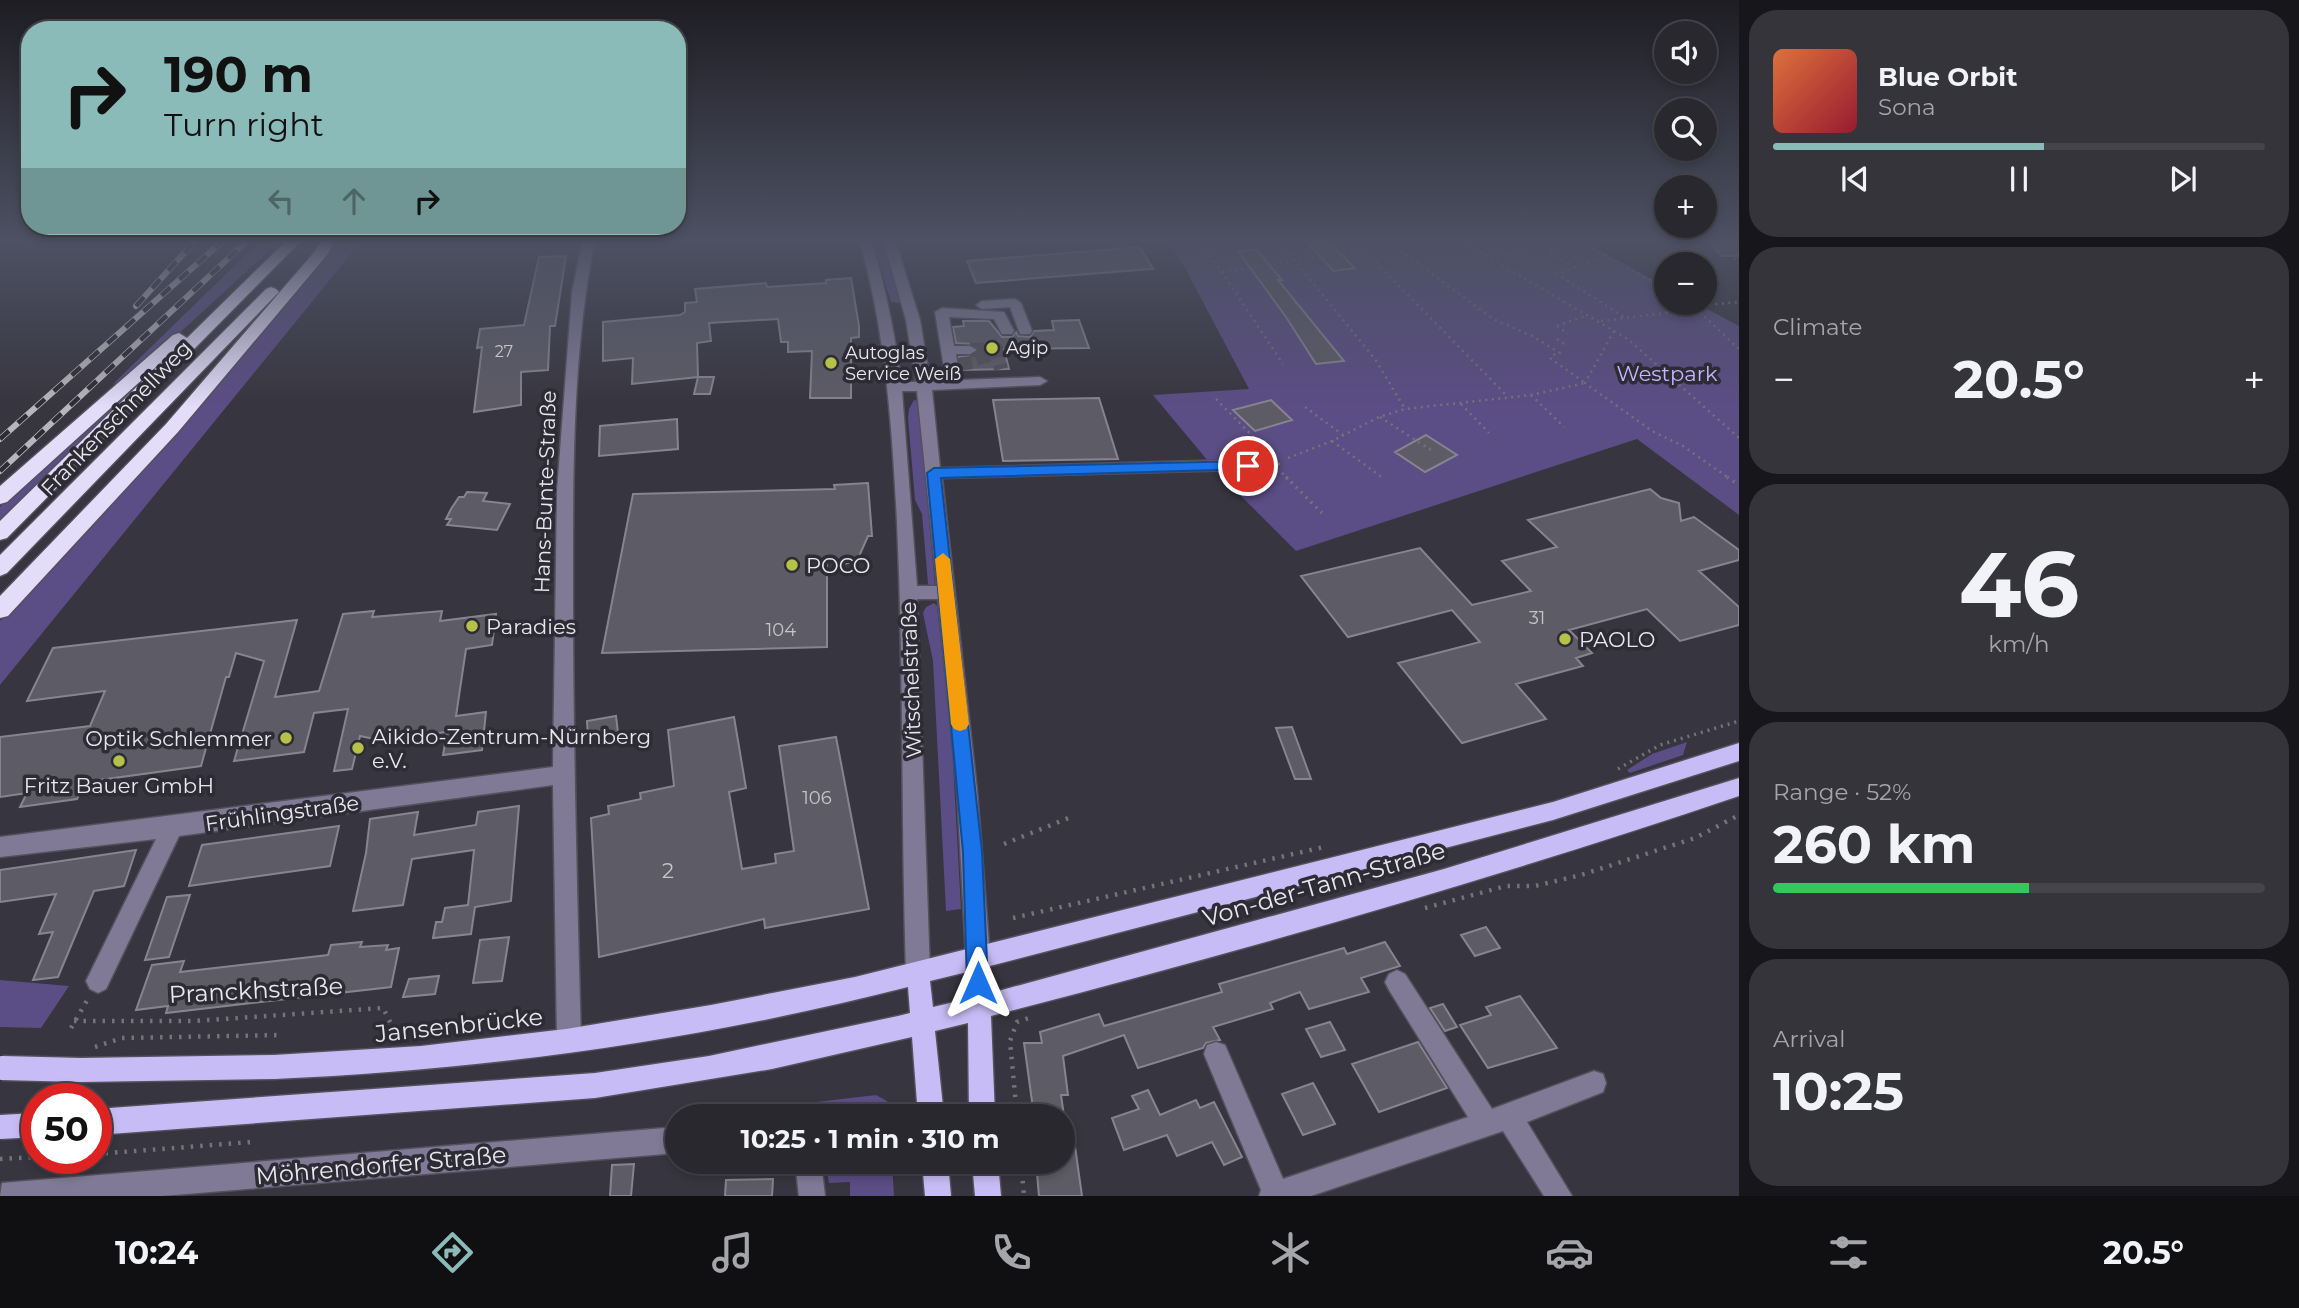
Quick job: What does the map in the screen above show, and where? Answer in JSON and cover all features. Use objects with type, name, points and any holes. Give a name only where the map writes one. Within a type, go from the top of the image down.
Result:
[{"type":"highway","points":[[0,497],[176,341],[235,295]]},
{"type":"highway","name":"Frankenschnellweg","points":[[0,533],[241,295]]},
{"type":"highway","name":"Frankenschnellweg","points":[[0,568],[267,295]]},
{"type":"highway","points":[[0,610],[172,428],[286,295]]},
{"type":"main road","name":"Von-der-Tann-Straße","points":[[918,972],[1553,811],[1739,752]]},
{"type":"main road","name":"Von-der-Tann-Straße","points":[[921,1023],[1371,900],[1739,787]]},
{"type":"main road","points":[[978,957],[982,1104]]},
{"type":"main road","points":[[918,972],[930,1104]]},
{"type":"main road","name":"Jansenbrücke","points":[[0,1068],[94,1070],[382,1062],[569,1041],[764,1008],[918,972]]},
{"type":"main road","points":[[112,1121],[261,1113],[640,1080],[781,1054],[921,1023]]},
{"type":"main road","points":[[0,1127],[21,1126]]},
{"type":"main road","points":[[936,1174],[938,1196]]},
{"type":"main road","points":[[986,1174],[988,1196]]},
{"type":"street","name":"Hans-Bunte-Straße","points":[[569,1041],[563,775],[565,491],[578,295]]},
{"type":"street","name":"Witschelstraße","points":[[880,295],[895,387],[908,592],[918,972]]},
{"type":"street","name":"Witschelstraße","points":[[906,295],[924,386],[934,473],[971,840],[978,957]]},
{"type":"street","points":[[942,312],[954,307],[1015,303],[1025,331]]},
{"type":"street","points":[[884,309],[957,315],[999,315],[1007,331]]},
{"type":"street","points":[[942,312],[962,364],[988,376],[1040,381]]},
{"type":"street","points":[[895,387],[924,386],[962,364]]},
{"type":"street","points":[[934,473],[1206,468],[1276,463]]},
{"type":"street","points":[[908,592],[946,593]]},
{"type":"street","name":"Frühlingstraße","points":[[0,847],[173,827],[563,775]]},
{"type":"street","points":[[98,981],[173,827]]},
{"type":"street","points":[[1397,982],[1498,1120],[1559,1196]]},
{"type":"street","points":[[1216,1054],[1275,1195],[1498,1120],[1594,1083]]},
{"type":"street","name":"Möhrendorfer Straße","points":[[2,1196],[665,1141]]},
{"type":"street","points":[[809,1174],[812,1196]]},
{"type":"path","points":[[1237,295],[1283,364]]},
{"type":"path","points":[[1323,295],[1375,359],[1405,409]]},
{"type":"path","points":[[1407,295],[1508,397]]},
{"type":"path","points":[[1460,295],[1493,319],[1556,350],[1560,353],[1549,356],[1585,383],[1652,431],[1682,446],[1739,485]]},
{"type":"path","points":[[1554,295],[1629,340],[1739,438]]},
{"type":"path","points":[[1589,295],[1625,317]]},
{"type":"path","points":[[1717,305],[1739,302]]},
{"type":"path","points":[[1599,321],[1654,313]]},
{"type":"path","points":[[1556,350],[1567,346],[1557,339],[1568,334],[1557,326],[1588,315]]},
{"type":"path","points":[[1703,315],[1739,349]]},
{"type":"path","points":[[1276,463],[1332,441],[1379,417],[1405,409],[1531,394],[1585,383],[1614,331]]},
{"type":"path","points":[[1531,394],[1564,427]]},
{"type":"path","points":[[1216,399],[1322,513]]},
{"type":"path","points":[[1460,403],[1489,433]]},
{"type":"path","points":[[1305,407],[1343,435]]},
{"type":"path","points":[[1379,417],[1434,452]]},
{"type":"path","points":[[1332,441],[1383,478]]},
{"type":"path","points":[[1611,773],[1650,750],[1739,722]]},
{"type":"path","points":[[1416,910],[1506,886],[1535,886],[1581,875],[1695,838],[1739,815]]},
{"type":"path","points":[[1003,844],[1071,817]]},
{"type":"path","points":[[1013,918],[1330,846]]},
{"type":"path","points":[[71,1028],[98,981]]},
{"type":"path","name":"Pranckhstraße","points":[[74,1021],[194,1021],[383,1008],[391,1024],[382,1062]]},
{"type":"path","points":[[1016,1104],[1010,1041],[1017,1022],[1040,1015]]},
{"type":"path","points":[[92,1048],[122,1038],[284,1035]]},
{"type":"path","points":[[112,1153],[252,1142]]},
{"type":"path","points":[[0,1159],[21,1158]]},
{"type":"path","points":[[1022,1174],[1024,1196]]},
{"type":"green space","points":[[205,295],[221,295],[126,378],[113,384]]},
{"type":"green space","points":[[290,295],[318,295],[0,685],[0,621],[119,495]]},
{"type":"green space","points":[[889,295],[901,295],[903,301],[891,302]]},
{"type":"green space","name":"Westpark","points":[[1199,295],[1654,295],[1654,315],[1717,314],[1739,326],[1739,515],[1637,439],[1296,551],[1218,473],[1153,395],[1249,389]]},
{"type":"green space","points":[[142,377],[148,378],[0,523],[0,507]]},
{"type":"green space","points":[[914,400],[918,401],[935,585],[931,586],[928,584],[922,514],[915,500],[908,418]]},
{"type":"green space","points":[[934,603],[937,606],[952,743],[961,909],[946,911],[933,661],[923,613],[926,607]]},
{"type":"green space","points":[[1687,742],[1683,755],[1630,773],[1627,770],[1652,754]]},
{"type":"green space","points":[[0,980],[69,986],[41,1028],[0,1027]]},
{"type":"green space","points":[[876,1095],[887,1101],[887,1104],[816,1104]]},
{"type":"green space","points":[[827,1174],[893,1174],[894,1196],[850,1196],[850,1182],[829,1183]]},
{"type":"building","points":[[531,295],[560,295],[555,326],[550,326],[548,370],[521,372],[521,405],[474,412],[482,347],[477,348],[480,329],[524,325]]},
{"type":"building","points":[[696,295],[854,295],[859,337],[851,338],[851,398],[810,398],[812,351],[788,352],[788,342],[781,342],[778,319],[709,323],[711,341],[697,343],[698,377],[632,384],[633,358],[603,361],[603,322],[680,315],[685,312],[685,303],[697,302]]},
{"type":"building","points":[[1270,295],[1290,295],[1344,361],[1316,364]]},
{"type":"building","points":[[1079,320],[1089,348],[1004,349],[1009,369],[961,370],[959,357],[971,356],[979,351],[971,344],[956,343],[953,327],[964,326],[963,321],[989,321],[1002,337],[1012,337],[1016,332],[1018,336],[1030,337],[1034,331],[1054,330],[1052,321]]},
{"type":"building","points":[[698,377],[714,377],[710,394],[694,394]]},
{"type":"building","points":[[1099,398],[1118,459],[1003,461],[993,400]]},
{"type":"building","points":[[1271,400],[1292,420],[1255,431],[1233,410]]},
{"type":"building","points":[[677,419],[678,449],[599,456],[600,426]]},
{"type":"building","points":[[1426,435],[1457,455],[1425,472],[1395,452]]},
{"type":"building","points":[[868,483],[872,536],[868,536],[857,561],[844,564],[827,559],[827,647],[602,653],[633,494],[835,489],[834,485]]},
{"type":"building","points":[[1650,489],[1661,498],[1679,503],[1681,521],[1694,517],[1739,550],[1739,560],[1699,571],[1739,607],[1739,625],[1680,641],[1647,609],[1569,630],[1592,653],[1576,658],[1583,666],[1516,684],[1546,719],[1462,743],[1398,663],[1480,642],[1452,610],[1348,637],[1301,576],[1420,548],[1472,605],[1531,591],[1502,561],[1557,547],[1528,520]]},
{"type":"building","points":[[467,492],[487,493],[483,501],[510,504],[497,530],[447,525],[451,519],[446,519],[451,509],[459,497],[464,497]]},
{"type":"building","points":[[374,611],[372,617],[442,611],[440,621],[496,614],[492,645],[466,649],[456,716],[486,712],[482,750],[443,755],[447,732],[399,738],[398,744],[360,736],[352,769],[334,771],[348,709],[314,713],[304,752],[234,761],[264,661],[236,653],[229,677],[226,677],[201,766],[85,782],[77,799],[20,807],[27,793],[0,797],[0,737],[90,726],[105,691],[27,701],[53,648],[297,620],[275,697],[319,691],[343,614]]},
{"type":"building","points":[[616,716],[618,733],[588,738],[587,721]]},
{"type":"building","points":[[734,717],[746,788],[729,792],[742,869],[776,863],[775,854],[794,851],[779,746],[836,737],[869,909],[765,928],[764,919],[599,957],[591,818],[609,814],[608,806],[641,799],[640,793],[674,786],[668,730]]},
{"type":"building","points":[[1292,727],[1311,779],[1295,779],[1276,728]]},
{"type":"building","points":[[519,806],[511,901],[475,907],[471,934],[433,938],[436,922],[442,922],[445,908],[468,905],[474,850],[412,859],[403,905],[353,911],[366,853],[370,819],[418,812],[414,835],[476,825],[478,812]]},
{"type":"building","points":[[339,826],[330,866],[189,886],[202,845]]},
{"type":"building","points":[[136,850],[124,886],[94,891],[58,977],[33,980],[53,932],[39,934],[56,894],[0,902],[0,870]]},
{"type":"building","points":[[190,895],[169,957],[145,960],[167,897]]},
{"type":"building","points":[[1486,927],[1500,948],[1475,956],[1461,935]]},
{"type":"building","points":[[509,937],[502,981],[473,983],[480,940]]},
{"type":"building","points":[[362,942],[360,947],[388,945],[386,950],[399,948],[391,987],[166,1013],[168,1006],[136,1010],[152,965],[184,961],[180,972],[328,955],[331,945]]},
{"type":"building","points":[[1385,942],[1400,966],[1361,978],[1369,992],[1309,1009],[1300,992],[1270,1003],[1273,1009],[1213,1027],[1220,1040],[1206,1043],[1203,1048],[1138,1068],[1124,1035],[1063,1056],[1068,1095],[1061,1095],[1062,1104],[1032,1104],[1024,1043],[1042,1043],[1040,1032],[1099,1014],[1104,1026],[1222,992],[1219,984],[1344,948],[1347,954]]},
{"type":"building","points":[[439,976],[435,994],[403,997],[409,979]]},
{"type":"building","points":[[1520,996],[1557,1048],[1488,1068],[1460,1025],[1491,1015],[1486,1007]]},
{"type":"building","points":[[1443,1004],[1457,1027],[1445,1031],[1430,1008]]},
{"type":"building","points":[[1330,1022],[1345,1050],[1321,1057],[1306,1029]]},
{"type":"building","points":[[1418,1042],[1447,1088],[1379,1112],[1352,1064]]},
{"type":"building","points":[[1313,1083],[1335,1124],[1303,1135],[1282,1094]]},
{"type":"building","points":[[1148,1090],[1160,1115],[1196,1100],[1200,1108],[1214,1102],[1242,1157],[1224,1165],[1212,1142],[1177,1156],[1167,1135],[1124,1150],[1112,1118],[1139,1109],[1132,1096]]},
{"type":"building","points":[[1075,1146],[1082,1196],[1039,1196],[1037,1174],[1075,1174]]},
{"type":"building","points":[[634,1164],[631,1196],[610,1196],[612,1165]]},
{"type":"building","points":[[773,1179],[772,1196],[725,1196],[726,1180]]},
{"type":"tunnel","points":[[970,350],[996,349],[1001,369]]},
{"type":"tunnel","points":[[981,350],[986,369]]},
{"type":"tunnel","points":[[964,357],[966,370]]},
{"type":"railway","points":[[136,306],[146,295]]},
{"type":"railway","points":[[0,439],[162,295]]},
{"type":"railway","points":[[0,471],[189,295]]},
{"type":"slow traffic","points":[[943,559],[960,724]]},
{"type":"place","name":"Agip","points":[[992,348]]},
{"type":"place","name":"Autoglas Service Weiß","points":[[831,363]]},
{"type":"place","name":"POCO","points":[[792,565]]},
{"type":"place","name":"Paradies","points":[[472,626]]},
{"type":"place","name":"PAOLO","points":[[1565,639]]},
{"type":"place","name":"Optik Schlemmer","points":[[286,738]]},
{"type":"place","name":"Aikido-Zentrum-Nürnberg e.V.","points":[[358,748]]},
{"type":"place","name":"Fritz Bauer GmbH","points":[[119,761]]},
{"type":"route","points":[[978,983],[977,927],[967,790],[934,473],[1248,466]]}]
